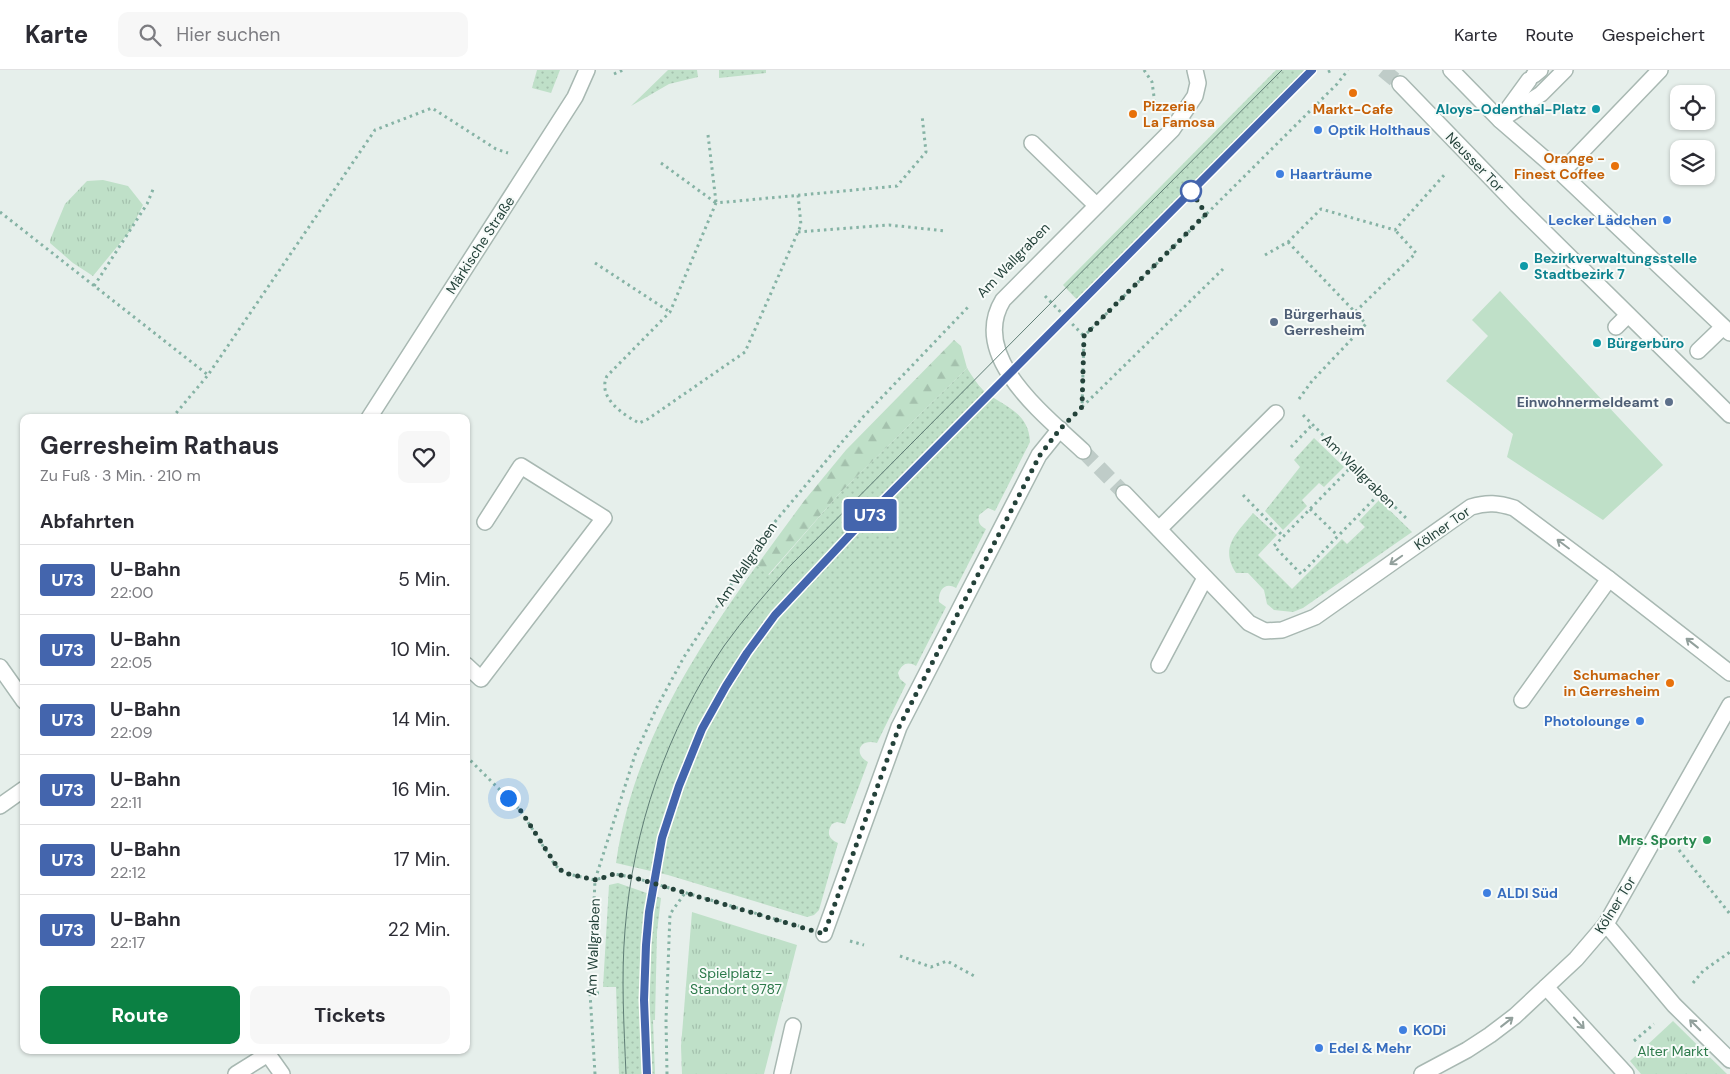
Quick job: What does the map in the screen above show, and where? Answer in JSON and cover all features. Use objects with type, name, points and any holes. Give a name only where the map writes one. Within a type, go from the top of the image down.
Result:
[{"type":"street","name":"Märkische Straße","points":[[371,414],[575,97],[587,70]]},
{"type":"street","name":"Am Wallgraben","points":[[1083,451],[1022,392],[1008,375],[999,355],[994,327],[997,311],[1003,300],[1172,130],[1195,96],[1198,83],[1195,70]]},
{"type":"street","points":[[1451,70],[1500,120],[1561,172],[1727,330],[1687,362]]},
{"type":"street","points":[[1500,120],[1542,94],[1565,70]]},
{"type":"street","points":[[1561,172],[1660,70]]},
{"type":"street","points":[[1500,120],[1534,75]]},
{"type":"street","name":"Neusser Tor","points":[[1400,84],[1549,241],[1628,315],[1687,362],[1730,415]]},
{"type":"street","points":[[1032,143],[1096,206]]},
{"type":"street","points":[[1616,327],[1628,315]]},
{"type":"street","points":[[1159,530],[1276,413]]},
{"type":"street","points":[[824,934],[899,727],[1040,455],[1060,429]]},
{"type":"street","points":[[470,669],[481,679],[604,518],[521,466],[485,522]]},
{"type":"street","points":[[1124,493],[1206,578],[1160,665]]},
{"type":"street","name":"Kölner Tor","points":[[1206,578],[1249,623],[1265,631],[1282,630],[1315,617],[1471,507],[1486,503],[1500,504],[1514,508],[1730,673]]},
{"type":"street","points":[[1522,700],[1609,579]]},
{"type":"street","points":[[0,667],[20,695]]},
{"type":"street","name":"Kölner Tor","points":[[1422,1074],[1490,1036],[1515,1016],[1576,959],[1606,924],[1730,705]]},
{"type":"street","points":[[0,806],[20,792]]},
{"type":"street","points":[[1606,924],[1674,1005],[1730,1060]]},
{"type":"street","points":[[1546,988],[1626,1074]]},
{"type":"street","points":[[782,1074],[793,1026]]},
{"type":"street","points":[[236,1074],[263,1054]]},
{"type":"street","points":[[267,1054],[282,1074]]},
{"type":"path","points":[[613,75],[623,70]]},
{"type":"path","points":[[1144,70],[1152,82],[1154,111]]},
{"type":"path","points":[[1082,407],[1084,336],[1195,228],[1337,84],[1348,70]]},
{"type":"path","points":[[175,414],[208,376],[375,130],[432,108],[496,148],[534,162]]},
{"type":"path","points":[[660,163],[716,203],[897,186],[926,152],[922,114]]},
{"type":"path","points":[[708,135],[716,203],[670,312],[607,376],[604,384],[605,392],[609,399],[629,418],[639,423],[648,419],[745,352],[801,225],[798,195]]},
{"type":"path","points":[[1395,230],[1466,152]]},
{"type":"path","points":[[94,286],[147,204],[154,188]]},
{"type":"path","points":[[1265,255],[1288,242],[1321,209],[1395,230],[1416,253],[1355,312]]},
{"type":"path","points":[[0,212],[208,376]]},
{"type":"path","points":[[798,232],[889,225],[946,231]]},
{"type":"path","points":[[1288,242],[1366,324],[1312,381],[1294,406]]},
{"type":"path","points":[[595,263],[670,312]]},
{"type":"path","points":[[1060,429],[1223,269]]},
{"type":"path","points":[[1045,296],[1084,336]]},
{"type":"path","name":"Am Wallgraben","points":[[595,1074],[590,993],[596,880],[614,816],[636,754],[654,713],[684,657],[763,536],[856,424],[974,301]]},
{"type":"path","points":[[1300,413],[1312,425]]},
{"type":"path","name":"Am Wallgraben","points":[[1291,447],[1312,425],[1381,492],[1426,540]]},
{"type":"path","points":[[1353,465],[1274,546],[1301,574],[1381,492]]},
{"type":"path","points":[[1243,495],[1283,536]]},
{"type":"path","points":[[1310,509],[1338,536]]},
{"type":"path","points":[[470,760],[521,811],[556,865],[564,873],[596,880],[614,874],[632,877],[824,934]]},
{"type":"path","points":[[1661,827],[1730,914]]},
{"type":"path","points":[[667,1074],[666,1020],[670,914],[685,893]]},
{"type":"path","points":[[1613,1060],[1674,1005],[1703,971],[1730,952]]},
{"type":"path","points":[[900,956],[931,966],[947,961],[976,977]]},
{"type":"path","points":[[590,993],[600,993]]},
{"type":"green space","points":[[537,70],[560,70],[551,93],[532,88]]},
{"type":"green space","points":[[668,70],[697,70],[698,77],[669,84],[631,106]]},
{"type":"green space","points":[[719,70],[766,70],[766,73],[719,78]]},
{"type":"green space","points":[[1276,70],[1318,70],[1083,306],[1063,285]]},
{"type":"green space","points":[[103,180],[128,186],[143,205],[130,231],[93,276],[73,263],[50,243],[50,240],[65,204],[87,181]]},
{"type":"green space","points":[[1500,291],[1663,465],[1603,520],[1507,457],[1513,434],[1446,381],[1488,336],[1472,320]]},
{"type":"green space","points":[[954,340],[961,346],[967,368],[839,494],[768,575],[757,565],[804,501],[846,450]]},
{"type":"green space","points":[[967,368],[983,390],[1020,416],[1029,432],[1030,442],[995,511],[988,508],[979,515],[980,523],[986,529],[956,588],[948,586],[941,591],[939,602],[946,607],[916,666],[907,664],[898,673],[900,679],[906,684],[877,743],[866,743],[860,748],[861,755],[868,762],[845,824],[837,822],[832,824],[829,830],[832,840],[838,843],[819,910],[814,915],[807,917],[668,875],[616,863],[624,821],[636,781],[668,705],[710,634],[757,565],[769,575],[839,494]]},
{"type":"green space","points":[[1314,438],[1344,467],[1324,487],[1319,483],[1302,500],[1307,506],[1283,530],[1265,511],[1300,467],[1294,460]]},
{"type":"green space","points":[[1379,500],[1412,532],[1303,608],[1293,612],[1274,610],[1267,604],[1264,590],[1248,573],[1236,573],[1231,564],[1229,555],[1232,541],[1253,513],[1277,535],[1258,555],[1292,589],[1342,539],[1347,544],[1365,527],[1359,521]]},
{"type":"green space","points":[[618,883],[661,898],[657,932],[655,1020],[653,1020],[655,1074],[619,1074],[616,987],[603,987],[609,885]]},
{"type":"green space","name":"Spielplatz - Standort 9787","points":[[692,912],[797,945],[764,1074],[682,1074],[681,1046]]},
{"type":"green space","name":"Alter Markt","points":[[1673,1021],[1727,1074],[1641,1074],[1630,1061]]},
{"type":"tunnel","points":[[1383,70],[1400,84]]},
{"type":"tunnel","points":[[1083,451],[1124,493]]},
{"type":"tram line","points":[[626,1074],[623,966],[629,892],[636,854],[656,781],[670,746],[686,711],[724,646],[789,567],[1282,70]]},
{"type":"tram line","points":[[647,1074],[647,955],[650,917],[662,841],[673,802],[693,750],[721,694],[746,654],[784,607],[861,524],[1312,70]]},
{"type":"metro line","name":"U73","points":[[647,1074],[644,1000],[646,945],[649,912],[662,838],[687,763],[702,729],[747,653],[775,615],[862,522],[1312,70]]},
{"type":"place","name":"Markt-Cafe","points":[[1353,93]]},
{"type":"place","name":"Aloys-Odenthal-Platz","points":[[1596,109]]},
{"type":"place","name":"Pizzeria La Famosa","points":[[1133,114]]},
{"type":"place","name":"Optik Holthaus","points":[[1318,130]]},
{"type":"place","name":"Orange - Finest Coffee","points":[[1615,166]]},
{"type":"place","name":"Haarträume","points":[[1280,174]]},
{"type":"place","name":"Lecker Lädchen","points":[[1667,220]]},
{"type":"place","name":"Bezirkverwaltungsstelle Stadtbezirk 7","points":[[1524,266]]},
{"type":"place","name":"Bürgerhaus Gerresheim","points":[[1274,322]]},
{"type":"place","name":"Bürgerbüro","points":[[1597,343]]},
{"type":"place","name":"Einwohnermeldeamt","points":[[1669,402]]},
{"type":"place","name":"Schumacher in Gerresheim","points":[[1670,683]]},
{"type":"place","name":"Photolounge","points":[[1640,721]]},
{"type":"place","name":"Mrs. Sporty","points":[[1707,840]]},
{"type":"place","name":"ALDI Süd","points":[[1487,893]]},
{"type":"place","name":"KODi","points":[[1403,1030]]},
{"type":"place","name":"Edel & Mehr","points":[[1319,1048]]},
{"type":"route","points":[[508,798],[521,811],[556,865],[564,873],[596,880],[614,874],[632,877],[824,934],[899,727],[1040,455],[1060,429],[1082,407],[1084,336],[1206,214],[1191,191]]}]
